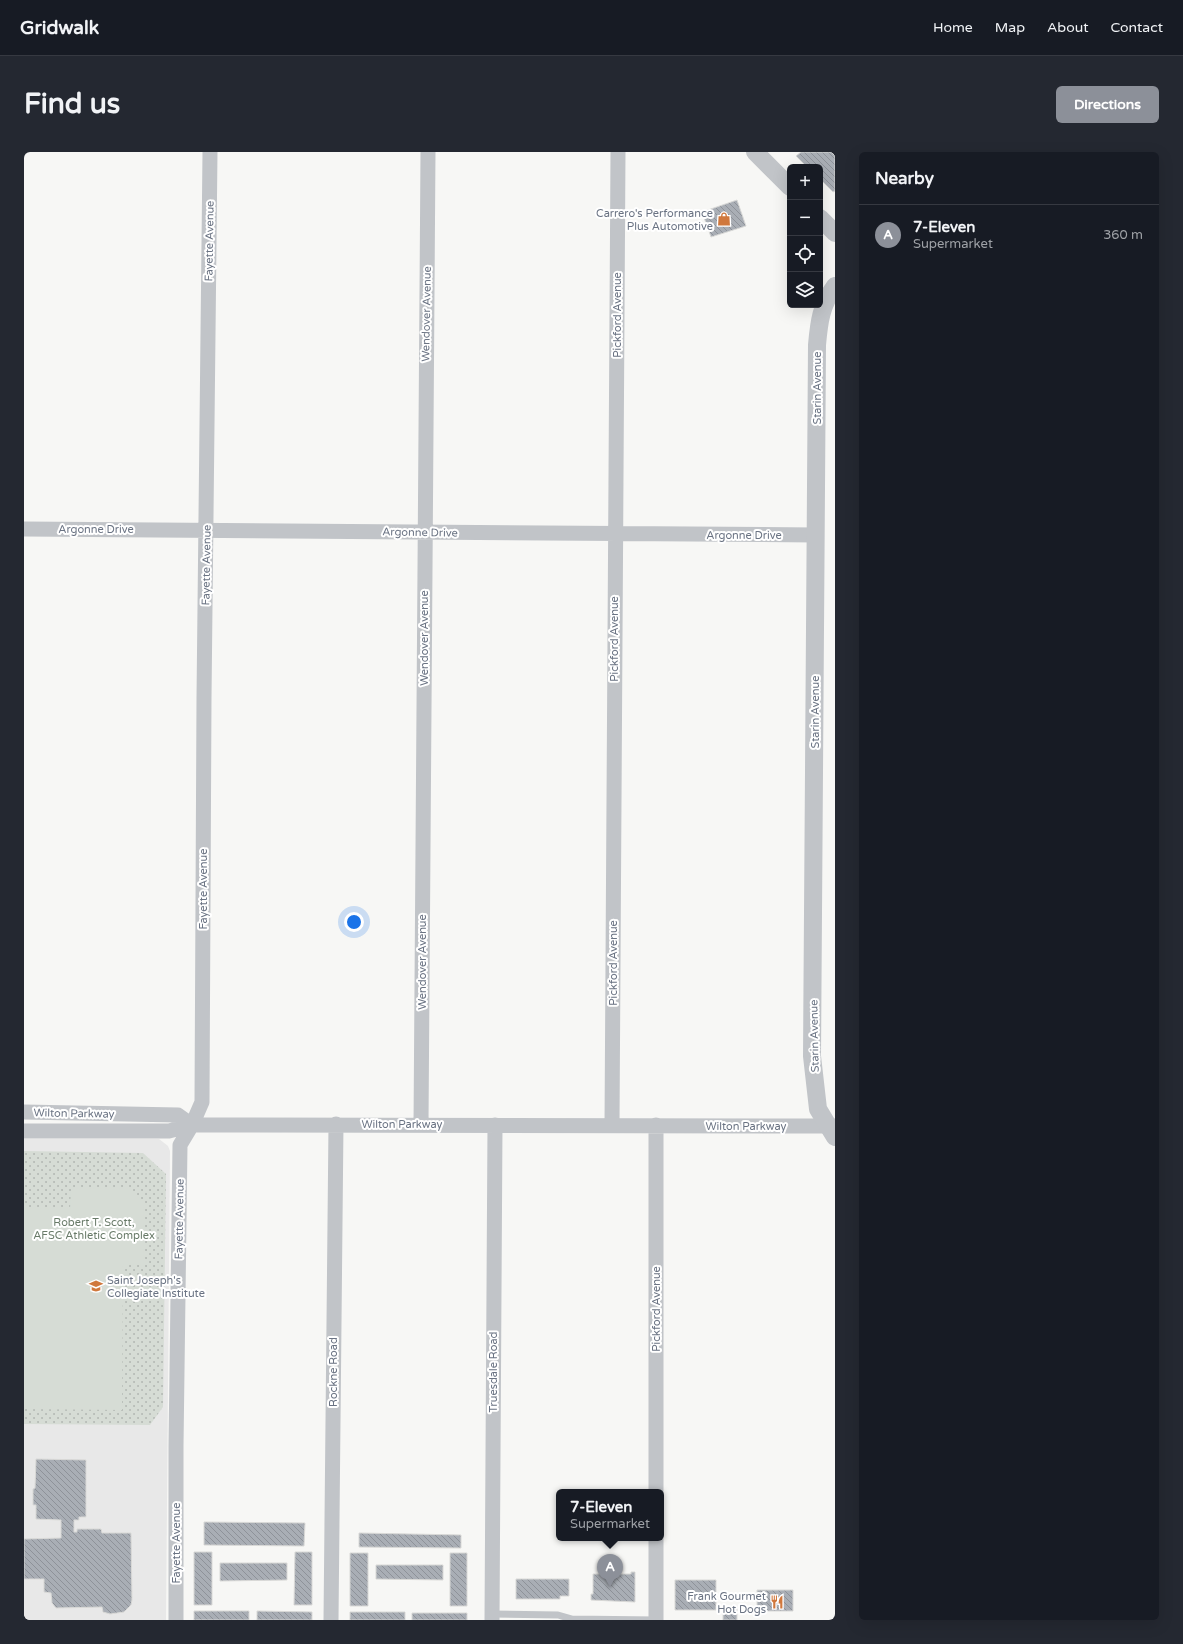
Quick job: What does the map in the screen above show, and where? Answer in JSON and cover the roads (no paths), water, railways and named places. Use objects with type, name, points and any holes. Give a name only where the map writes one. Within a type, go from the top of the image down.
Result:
[{"type":"street","name":"Fayette Avenue","points":[[176,1620],[180,1145],[192,1125],[202,1102],[210,152]]},
{"type":"street","name":"Wendover Avenue","points":[[421,1125],[424,532],[428,152]]},
{"type":"street","name":"Pickford Avenue","points":[[612,1125],[618,152]]},
{"type":"street","points":[[763,155],[787,184]]},
{"type":"street","points":[[823,221],[835,233]]},
{"type":"street","name":"Starin Avenue","points":[[833,1130],[818,1109],[812,1056],[817,345],[819,320],[827,297],[835,286]]},
{"type":"street","name":"Argonne Drive","points":[[24,529],[816,535]]},
{"type":"street","name":"Wilton Parkway","points":[[24,1112],[178,1115],[192,1125]]},
{"type":"street","name":"Wilton Parkway","points":[[24,1131],[169,1131],[192,1125],[336,1124],[656,1125],[833,1130]]},
{"type":"street","name":"Rockne Road","points":[[331,1620],[336,1124]]},
{"type":"street","name":"Truesdale Road","points":[[492,1617],[495,1125]]},
{"type":"street","name":"Pickford Avenue","points":[[656,1125],[656,1489]]},
{"type":"street","points":[[656,1541],[656,1620]]},
{"type":"lane","points":[[492,1617],[558,1615],[572,1620],[656,1620]]},
{"type":"place","name":"Carrero's Performance Plus Automotive","points":[[724,219]]},
{"type":"place","name":"Saint Joseph's Collegiate Institute","points":[[96,1286]]},
{"type":"place","name":"7-Eleven","points":[[610,1587]]},
{"type":"place","name":"Frank Gourmet Hot Dogs","points":[[777,1602]]},
{"type":"park label","name":"Robert T. Scott, AFSC Athletic Complex","points":[[94,1228]]}]
